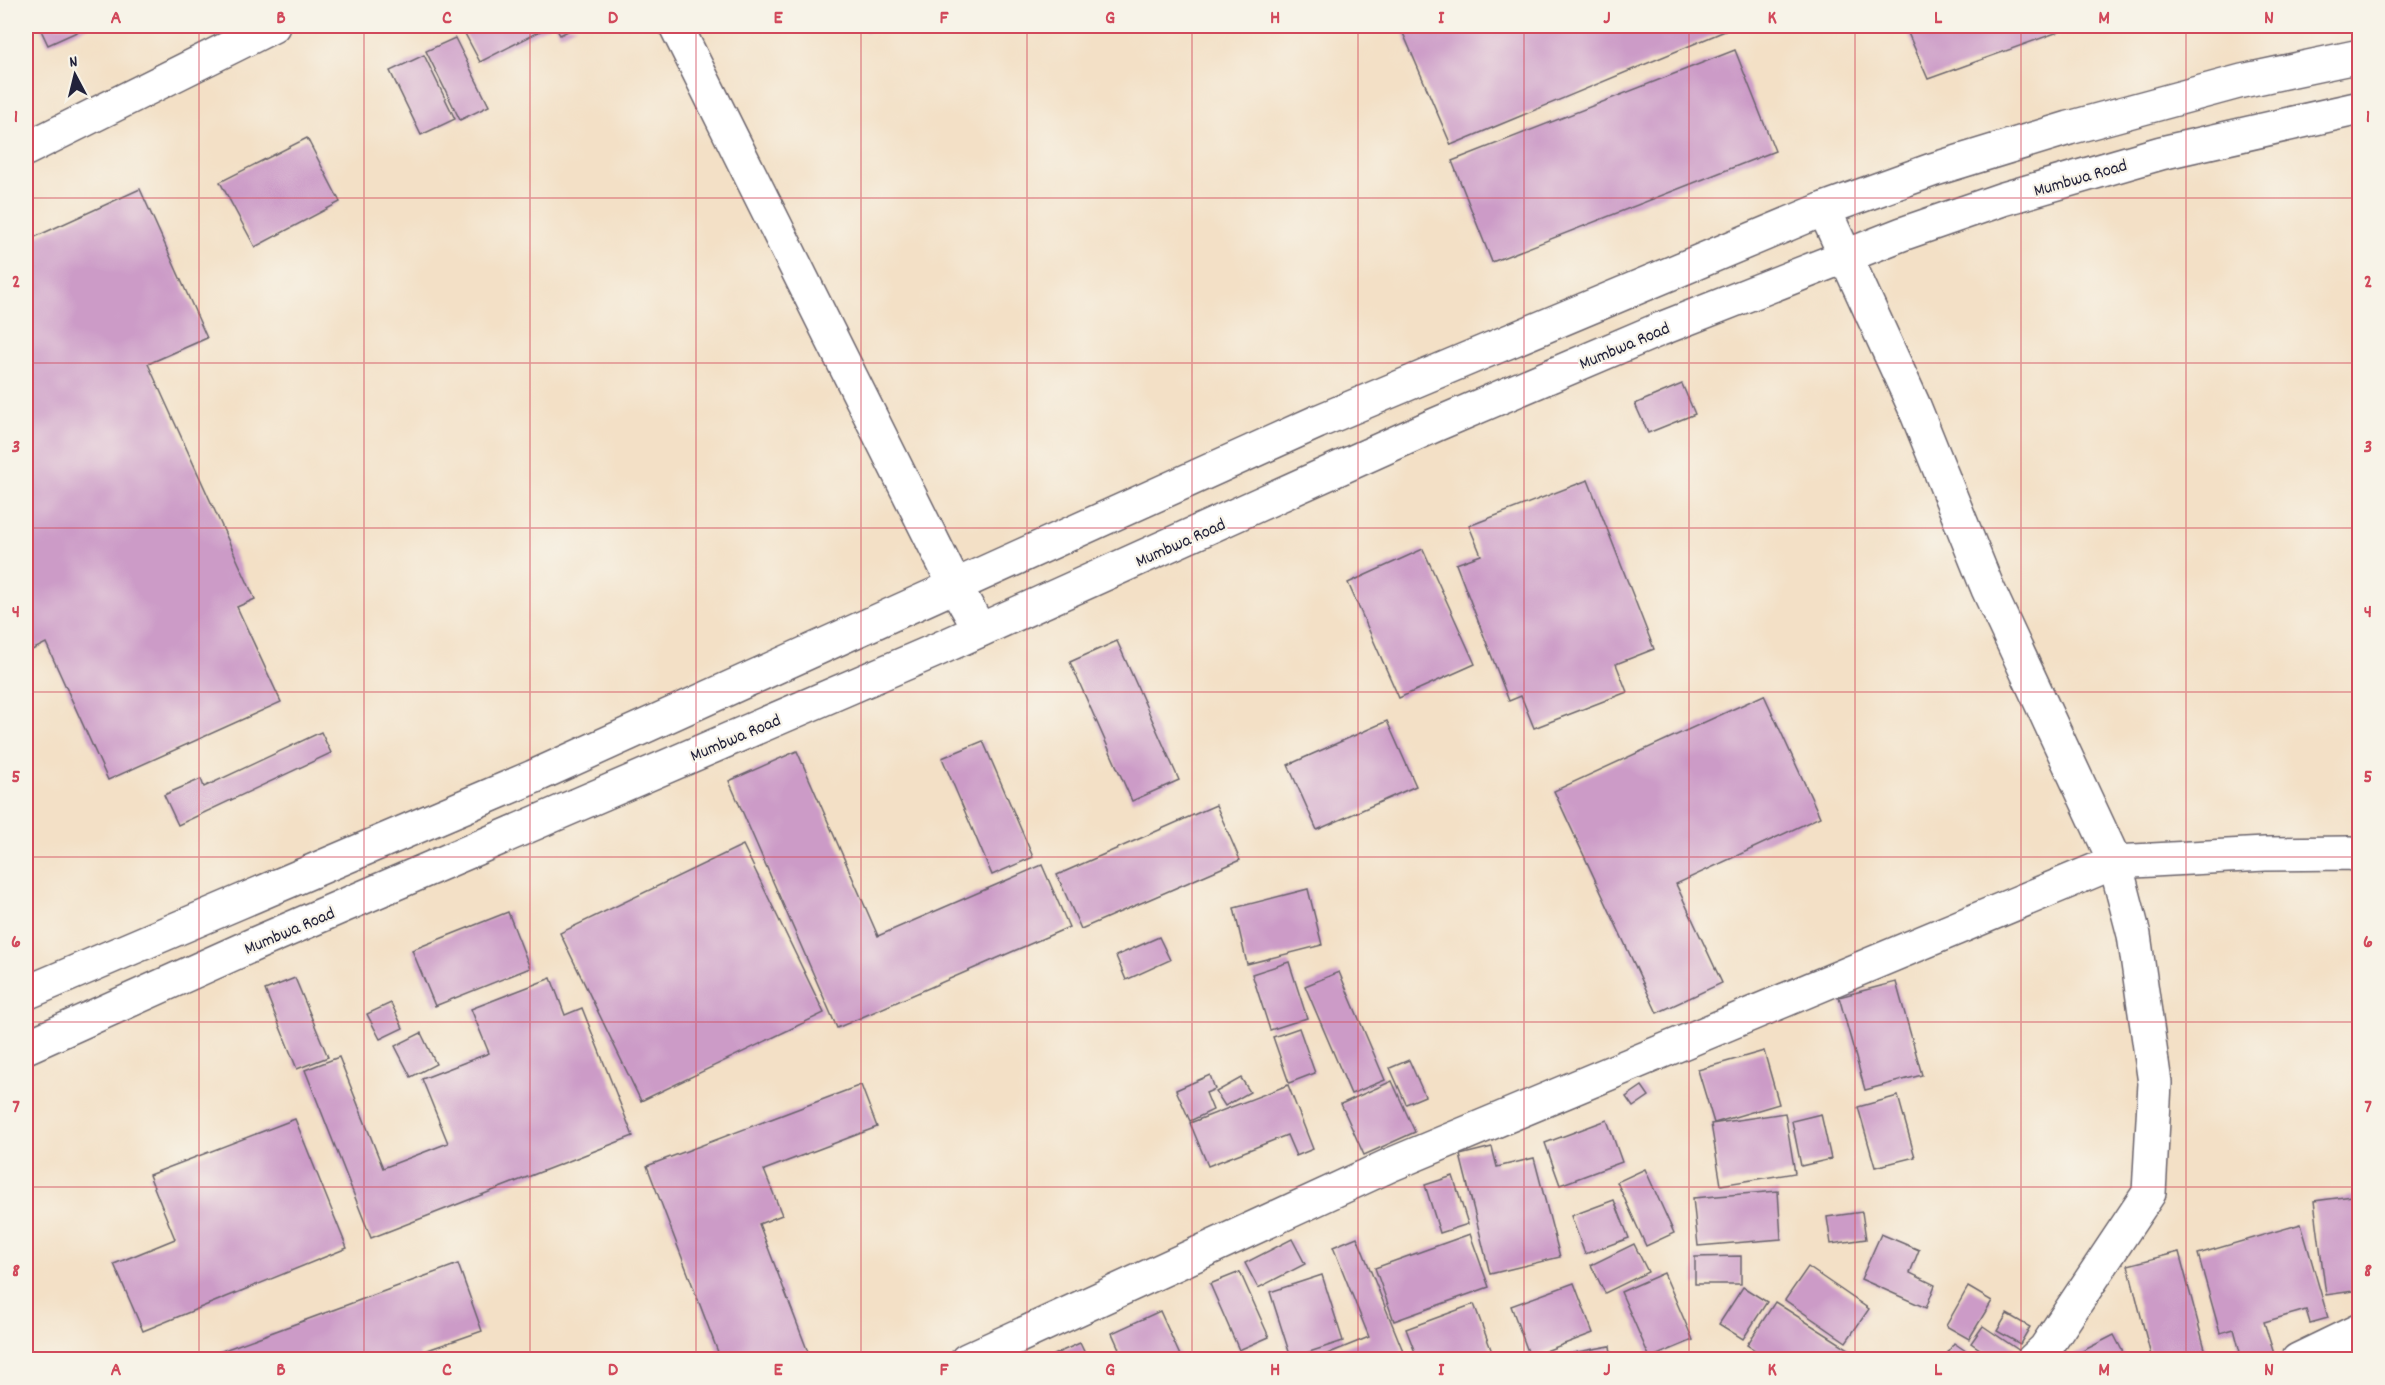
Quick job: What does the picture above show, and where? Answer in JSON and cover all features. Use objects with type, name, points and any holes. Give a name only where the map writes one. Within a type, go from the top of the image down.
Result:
[{"type":"main road","points":[[26,148],[273,26]]},
{"type":"main road","points":[[676,26],[955,586],[980,630]]},
{"type":"main road","points":[[26,993],[533,777],[1317,423],[1824,209],[1932,170],[2080,125],[2242,81],[2360,56]]},
{"type":"main road","name":"Mumbwa Road","points":[[26,1047],[256,943],[980,630],[1435,425],[1658,330],[1844,256],[2003,199],[2161,153],[2360,108]]},
{"type":"main road","points":[[1824,209],[1914,406],[1988,589],[2115,862],[2134,935],[2155,1083],[2149,1193],[2045,1349],[2033,1359]]},
{"type":"main road","points":[[967,1359],[1390,1165],[2115,862],[2276,854],[2351,853],[2360,856]]},
{"type":"main road","points":[[2298,1359],[2360,1330]]},
{"type":"building","points":[[39,26],[90,26],[48,45]]},
{"type":"building","points":[[461,26],[550,26],[480,62]]},
{"type":"building","points":[[555,26],[578,26],[560,35]]},
{"type":"building","points":[[863,26],[880,26],[866,32]]},
{"type":"building","points":[[1400,26],[1737,26],[1451,145]]},
{"type":"building","points":[[1905,26],[2075,26],[1928,79]]},
{"type":"building","points":[[455,38],[489,106],[460,120],[426,51]]},
{"type":"building","points":[[1735,50],[1775,151],[1492,262],[1452,161]]},
{"type":"building","points":[[424,55],[455,119],[421,135],[390,71]]},
{"type":"building","points":[[307,138],[340,202],[255,247],[220,182]]},
{"type":"building","points":[[140,189],[207,338],[148,364],[255,599],[237,607],[281,702],[108,780],[46,643],[26,653],[26,241]]},
{"type":"building","points":[[1682,384],[1695,414],[1648,433],[1635,404]]},
{"type":"building","points":[[1588,480],[1654,649],[1616,664],[1627,692],[1534,728],[1521,696],[1509,701],[1456,564],[1481,555],[1469,526]]},
{"type":"building","points":[[1423,549],[1475,664],[1399,698],[1348,583]]},
{"type":"building","points":[[1117,641],[1179,780],[1132,801],[1070,662]]},
{"type":"building","points":[[1764,695],[1820,817],[1676,884],[1722,983],[1657,1013],[1554,791]]},
{"type":"building","points":[[1387,721],[1416,786],[1317,830],[1288,765]]},
{"type":"building","points":[[321,732],[331,753],[178,825],[164,795],[201,779],[204,787]]},
{"type":"building","points":[[983,741],[1033,857],[992,875],[942,758]]},
{"type":"building","points":[[797,751],[878,936],[1042,865],[1069,927],[837,1028],[729,781]]},
{"type":"building","points":[[1216,805],[1240,860],[1081,929],[1057,875]]},
{"type":"building","points":[[743,845],[824,1013],[641,1101],[560,933]]},
{"type":"building","points":[[1308,889],[1322,945],[1247,964],[1234,908]]},
{"type":"building","points":[[508,912],[530,968],[435,1006],[412,950]]},
{"type":"building","points":[[1159,937],[1170,960],[1126,980],[1116,956]]},
{"type":"building","points":[[1289,962],[1307,1018],[1270,1030],[1252,974]]},
{"type":"building","points":[[1339,972],[1385,1080],[1351,1094],[1305,986]]},
{"type":"building","points":[[295,978],[328,1057],[297,1069],[265,990]]},
{"type":"building","points":[[551,978],[565,1015],[582,1008],[633,1136],[371,1238],[305,1070],[339,1057],[383,1168],[448,1143],[422,1079],[489,1053],[471,1009]]},
{"type":"building","points":[[1896,982],[1922,1075],[1865,1090],[1839,997]]},
{"type":"building","points":[[391,1003],[403,1028],[380,1039],[367,1014]]},
{"type":"building","points":[[1299,1028],[1315,1073],[1289,1083],[1273,1037]]},
{"type":"building","points":[[421,1033],[436,1064],[411,1077],[395,1046]]},
{"type":"building","points":[[1764,1051],[1779,1104],[1714,1123],[1698,1070]]},
{"type":"building","points":[[1409,1060],[1425,1096],[1406,1104],[1390,1068]]},
{"type":"building","points":[[1210,1075],[1215,1089],[1206,1093],[1213,1110],[1190,1121],[1176,1090]]},
{"type":"building","points":[[1241,1078],[1250,1092],[1225,1106],[1216,1092]]},
{"type":"building","points":[[1392,1081],[1415,1132],[1364,1155],[1341,1104]]},
{"type":"building","points":[[861,1085],[877,1127],[764,1170],[782,1215],[759,1224],[811,1360],[721,1360],[647,1166]]},
{"type":"building","points":[[1288,1085],[1313,1149],[1296,1156],[1287,1135],[1208,1166],[1190,1123]]},
{"type":"building","points":[[1642,1086],[1649,1096],[1633,1107],[1626,1097]]},
{"type":"building","points":[[1898,1096],[1915,1157],[1875,1167],[1858,1107]]},
{"type":"building","points":[[1785,1113],[1795,1173],[1721,1185],[1711,1124]]},
{"type":"building","points":[[1821,1114],[1831,1159],[1801,1166],[1792,1121]]},
{"type":"building","points":[[295,1119],[347,1248],[143,1331],[114,1264],[175,1239],[149,1175]]},
{"type":"building","points":[[1607,1120],[1622,1162],[1560,1185],[1545,1143]]},
{"type":"building","points":[[1492,1147],[1497,1167],[1534,1158],[1560,1257],[1490,1274],[1460,1155]]},
{"type":"building","points":[[1645,1169],[1674,1233],[1646,1246],[1617,1182]]},
{"type":"building","points":[[1453,1176],[1468,1224],[1440,1233],[1425,1185]]},
{"type":"building","points":[[1778,1191],[1781,1239],[1698,1246],[1693,1198]]},
{"type":"building","points":[[2360,1195],[2360,1290],[2326,1295],[2314,1201]]},
{"type":"building","points":[[1614,1200],[1629,1238],[1585,1254],[1571,1216]]},
{"type":"building","points":[[1862,1212],[1866,1239],[1831,1244],[1827,1217]]},
{"type":"building","points":[[2301,1224],[2328,1318],[2310,1323],[2306,1310],[2264,1322],[2274,1354],[2252,1360],[2242,1360],[2234,1329],[2220,1333],[2198,1254]]},
{"type":"building","points":[[1470,1234],[1489,1287],[1394,1321],[1375,1268]]},
{"type":"building","points":[[1881,1234],[1919,1250],[1910,1273],[1935,1285],[1926,1308],[1861,1279]]},
{"type":"building","points":[[1357,1237],[1403,1351],[1382,1360],[1312,1360],[1369,1337],[1333,1247]]},
{"type":"building","points":[[1292,1239],[1305,1264],[1258,1288],[1245,1263]]},
{"type":"building","points":[[1634,1244],[1648,1272],[1605,1293],[1591,1265]]},
{"type":"building","points":[[2179,1252],[2208,1360],[2152,1360],[2128,1265]]},
{"type":"building","points":[[1741,1256],[1741,1284],[1695,1284],[1695,1257]]},
{"type":"building","points":[[458,1264],[482,1331],[419,1353],[422,1360],[197,1360]]},
{"type":"building","points":[[1808,1267],[1869,1309],[1846,1342],[1785,1300]]},
{"type":"building","points":[[1240,1272],[1269,1337],[1239,1350],[1210,1284]]},
{"type":"building","points":[[1664,1273],[1693,1340],[1650,1358],[1621,1292]]},
{"type":"building","points":[[1322,1275],[1343,1341],[1291,1358],[1270,1292]]},
{"type":"building","points":[[1574,1283],[1593,1333],[1530,1357],[1511,1306]]},
{"type":"building","points":[[1743,1287],[1767,1302],[1743,1339],[1719,1324]]},
{"type":"building","points":[[1968,1287],[1992,1301],[1969,1339],[1946,1326]]},
{"type":"building","points":[[1775,1302],[1866,1360],[1770,1360],[1747,1345]]},
{"type":"building","points":[[1474,1304],[1495,1360],[1418,1360],[1406,1329]]},
{"type":"building","points":[[1160,1311],[1182,1360],[1124,1360],[1112,1333]]},
{"type":"building","points":[[2007,1314],[2030,1327],[2020,1344],[1997,1331]]},
{"type":"building","points":[[1983,1326],[2020,1351],[2014,1360],[1996,1360],[1971,1343]]},
{"type":"building","points":[[2114,1335],[2127,1360],[2065,1360]]},
{"type":"building","points":[[1080,1343],[1088,1360],[1055,1360],[1053,1355]]},
{"type":"building","points":[[1954,1343],[1979,1360],[1943,1360]]},
{"type":"building","points":[[1610,1346],[1612,1360],[1562,1360],[1561,1355]]}]
